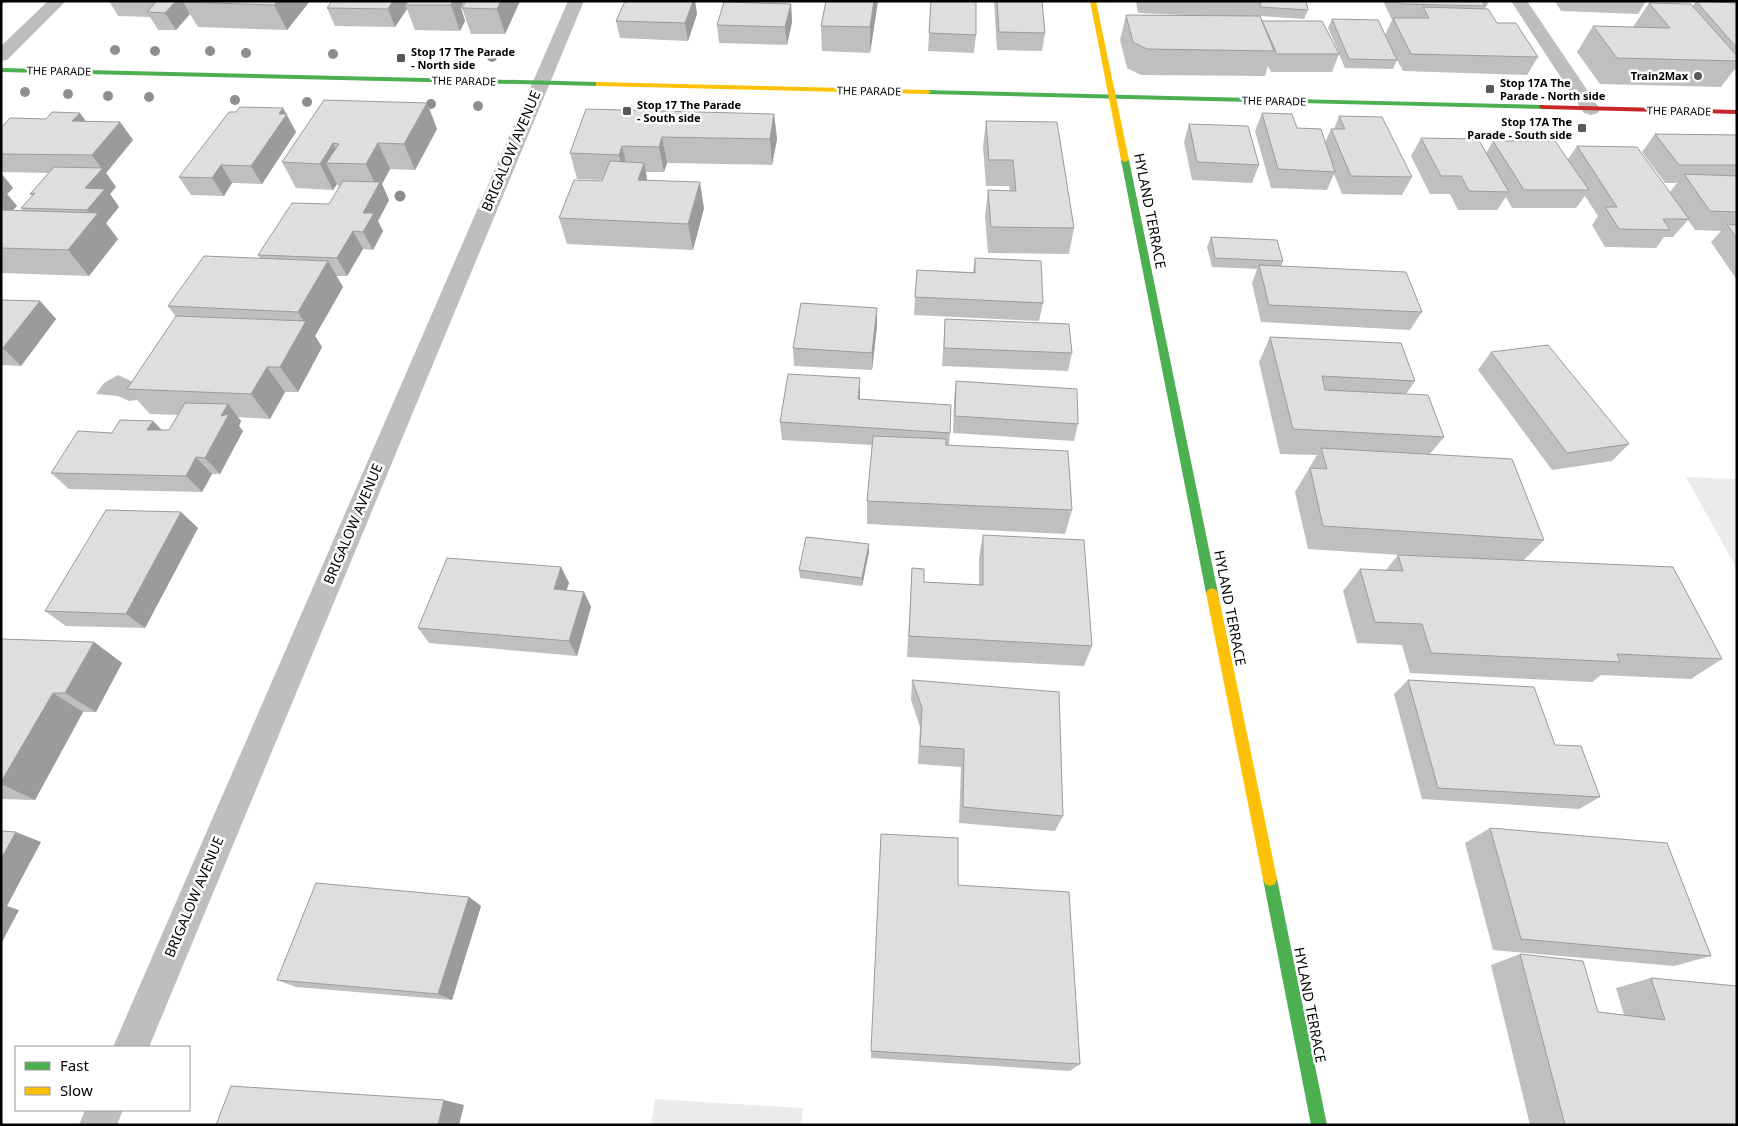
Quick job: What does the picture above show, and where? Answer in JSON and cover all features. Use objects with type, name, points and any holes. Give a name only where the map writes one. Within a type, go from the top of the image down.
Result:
[{"type":"main road","name":"HYLAND TERRACE","points":[[1093,1],[1319,1125]]},
{"type":"main road","name":"THE PARADE","points":[[1,70],[1737,112]]},
{"type":"street","points":[[1,56],[58,1]]},
{"type":"street","name":"BRIGALOW AVENUE","points":[[131,1046],[576,1]]},
{"type":"street","points":[[1519,1],[1591,109]]},
{"type":"street","points":[[98,1125],[104,1111]]},
{"type":"shaded area","points":[[118,375],[133,382],[144,399],[129,401],[118,396],[96,394],[104,383]]},
{"type":"shaded area","points":[[1686,477],[1737,479],[1737,569]]},
{"type":"shaded area","points":[[655,1099],[803,1108],[801,1125],[651,1125]]},
{"type":"building","points":[[157,1],[176,1],[165,13],[147,12]]},
{"type":"building","points":[[184,1],[277,1],[274,5]]},
{"type":"building","points":[[332,1],[393,1],[388,9],[327,8]]},
{"type":"building","points":[[408,1],[453,1],[451,5],[405,5]]},
{"type":"building","points":[[466,1],[501,1],[497,9],[462,8]]},
{"type":"building","points":[[625,1],[693,1],[685,23],[616,21]]},
{"type":"building","points":[[826,1],[874,1],[870,27],[821,26]]},
{"type":"building","points":[[931,1],[976,1],[976,35],[929,33]]},
{"type":"building","points":[[997,1],[1042,1],[1045,33],[999,32]]},
{"type":"building","points":[[1261,1],[1306,1],[1308,10],[1260,7]]},
{"type":"building","points":[[1399,1],[1482,1],[1485,6],[1401,4]]},
{"type":"building","points":[[1696,1],[1737,3],[1737,48]]},
{"type":"building","points":[[724,2],[791,4],[785,27],[717,25]]},
{"type":"building","points":[[1649,3],[1691,4],[1737,56],[1737,61],[1617,58],[1593,26],[1670,28]]},
{"type":"building","points":[[1423,7],[1488,9],[1497,23],[1516,23],[1538,57],[1411,54],[1393,18],[1429,18]]},
{"type":"building","points":[[1126,15],[1260,16],[1274,51],[1147,49],[1133,42]]},
{"type":"building","points":[[1332,19],[1378,20],[1397,60],[1349,59]]},
{"type":"building","points":[[1262,21],[1322,21],[1339,54],[1277,54]]},
{"type":"building","points":[[324,100],[427,103],[404,144],[378,143],[366,164],[326,163],[339,144],[333,143],[320,164],[282,162]]},
{"type":"building","points":[[240,107],[283,108],[279,114],[287,114],[251,166],[221,165],[212,178],[179,177],[229,112],[236,112]]},
{"type":"building","points":[[586,109],[774,114],[770,139],[662,137],[659,147],[622,146],[619,155],[570,153]]},
{"type":"building","points":[[52,112],[80,113],[72,121],[120,122],[92,155],[1,154],[1,128],[10,118],[46,119]]},
{"type":"building","points":[[1262,113],[1292,114],[1297,128],[1321,129],[1335,172],[1278,169]]},
{"type":"building","points":[[1339,116],[1382,117],[1412,177],[1351,176],[1331,129],[1345,129]]},
{"type":"building","points":[[986,121],[1057,122],[1074,228],[991,227],[988,190],[1016,191],[1013,160],[989,160]]},
{"type":"building","points":[[1189,124],[1248,126],[1259,165],[1197,162]]},
{"type":"building","points":[[1655,134],[1737,135],[1737,165],[1679,165]]},
{"type":"building","points":[[1421,138],[1478,139],[1509,192],[1469,191],[1461,176],[1441,176]]},
{"type":"building","points":[[1493,141],[1555,141],[1589,190],[1524,190]]},
{"type":"building","points":[[1577,146],[1637,147],[1689,219],[1663,219],[1670,230],[1619,229],[1605,207],[1617,207]]},
{"type":"building","points":[[610,161],[644,163],[638,180],[700,182],[688,224],[559,218],[574,180],[602,181]]},
{"type":"building","points":[[54,167],[103,168],[85,188],[105,189],[87,210],[21,208],[35,193],[30,194]]},
{"type":"building","points":[[1684,174],[1737,176],[1737,212],[1710,211]]},
{"type":"building","points":[[343,181],[380,182],[363,213],[374,213],[363,232],[353,231],[337,258],[258,255],[292,203],[329,204]]},
{"type":"building","points":[[1,210],[98,213],[68,250],[1,248]]},
{"type":"building","points":[[1727,224],[1737,225],[1737,239]]},
{"type":"building","points":[[1211,237],[1277,240],[1283,261],[1215,258]]},
{"type":"building","points":[[204,256],[328,261],[298,312],[168,306]]},
{"type":"building","points":[[975,258],[1041,261],[1043,303],[915,297],[917,270],[975,273]]},
{"type":"building","points":[[1259,265],[1406,272],[1422,312],[1269,305]]},
{"type":"building","points":[[1,300],[40,301],[3,348],[1,348]]},
{"type":"building","points":[[801,303],[877,308],[872,353],[793,348]]},
{"type":"building","points":[[176,316],[306,321],[280,367],[267,367],[251,394],[127,389]]},
{"type":"building","points":[[945,319],[1069,324],[1072,353],[944,348]]},
{"type":"building","points":[[1270,337],[1401,343],[1415,381],[1322,376],[1325,390],[1428,395],[1444,437],[1293,429]]},
{"type":"building","points":[[1548,345],[1629,444],[1567,453],[1491,352]]},
{"type":"building","points":[[788,374],[860,378],[858,399],[951,405],[950,433],[780,422]]},
{"type":"building","points":[[956,381],[1077,389],[1078,424],[955,416]]},
{"type":"building","points":[[185,403],[228,404],[221,416],[229,414],[205,458],[196,457],[186,476],[51,473],[78,431],[112,433],[120,420],[153,421],[147,430],[169,430]]},
{"type":"building","points":[[873,436],[946,439],[946,445],[1068,451],[1072,510],[867,501]]},
{"type":"building","points":[[1321,448],[1512,459],[1544,540],[1323,526],[1310,468],[1327,469]]},
{"type":"building","points":[[106,510],[181,512],[126,614],[45,611]]},
{"type":"building","points":[[983,535],[1084,540],[1092,646],[909,636],[912,568],[924,569],[924,582],[983,585]]},
{"type":"building","points":[[806,537],[869,544],[862,578],[799,570]]},
{"type":"building","points":[[1398,555],[1673,567],[1722,659],[1617,654],[1620,662],[1431,653],[1422,624],[1375,622],[1360,569],[1403,571]]},
{"type":"building","points":[[447,558],[561,567],[554,589],[584,592],[569,641],[418,628]]},
{"type":"building","points":[[1,639],[94,642],[65,693],[53,693],[1,782]]},
{"type":"building","points":[[912,680],[1059,692],[1063,816],[963,807],[964,749],[920,746],[922,708]]},
{"type":"building","points":[[1408,680],[1534,687],[1555,745],[1581,746],[1600,797],[1438,788]]},
{"type":"building","points":[[1490,828],[1667,843],[1711,956],[1521,939]]},
{"type":"building","points":[[1,831],[16,832],[1,859]]},
{"type":"building","points":[[881,834],[958,838],[958,885],[1069,892],[1080,1064],[871,1051]]},
{"type":"building","points":[[316,883],[469,897],[438,994],[277,980]]},
{"type":"building","points":[[1520,954],[1583,961],[1598,1012],[1665,1020],[1651,978],[1737,986],[1737,1125],[1565,1125]]},
{"type":"building","points":[[231,1086],[444,1100],[438,1125],[216,1125]]},
{"type":"traffic: fast","points":[[1,70],[599,84]]},
{"type":"traffic: fast","points":[[927,92],[1543,107]]},
{"type":"traffic: fast","points":[[1125,160],[1212,593]]},
{"type":"traffic: fast","points":[[1270,879],[1319,1125]]},
{"type":"traffic: slow","points":[[1093,1],[1125,160]]},
{"type":"traffic: slow","points":[[599,84],[927,92]]},
{"type":"traffic: slow","points":[[1212,593],[1270,879]]},
{"type":"traffic: jam","points":[[1543,107],[1737,112]]},
{"type":"place","name":"Stop 17 The Parade - North side","points":[[401,58]]},
{"type":"place","name":"Train2Max","points":[[1698,76]]},
{"type":"place","name":"Stop 17A The Parade - North side","points":[[1490,89]]},
{"type":"place","name":"Stop 17 The Parade - South side","points":[[627,111]]},
{"type":"place","name":"Stop 17A The Parade - South side","points":[[1582,128]]}]
